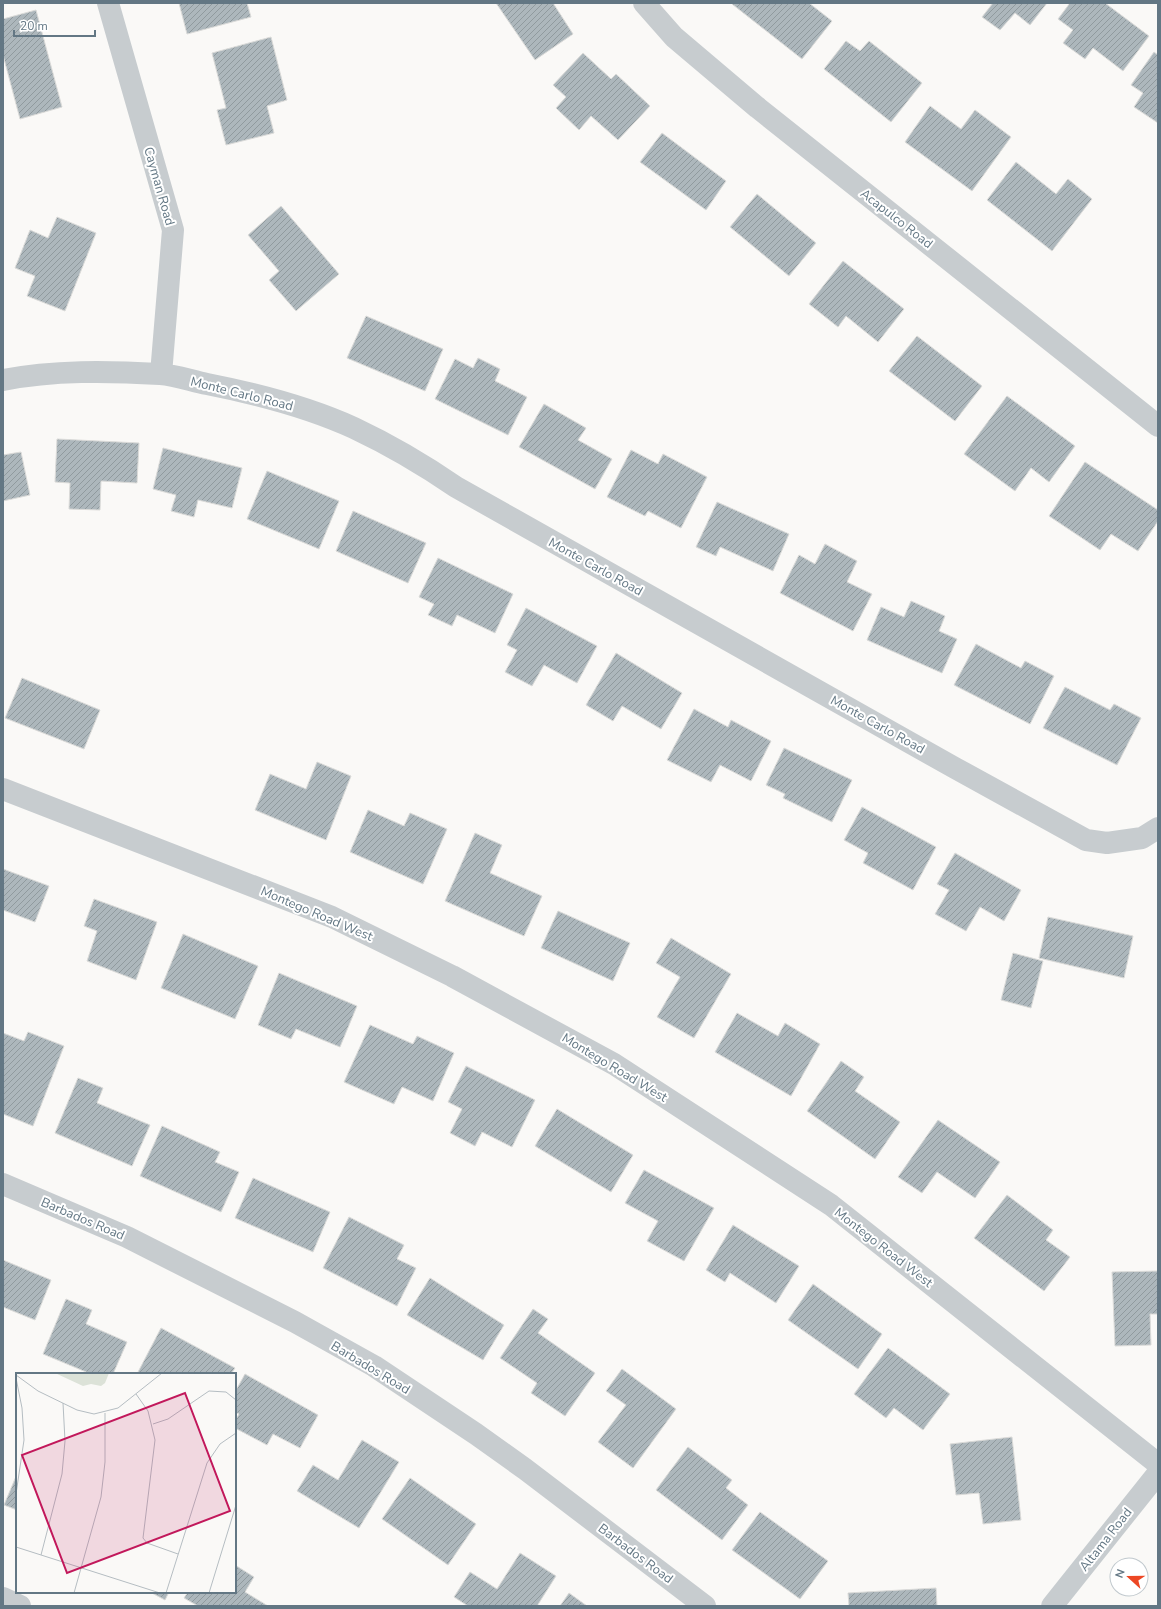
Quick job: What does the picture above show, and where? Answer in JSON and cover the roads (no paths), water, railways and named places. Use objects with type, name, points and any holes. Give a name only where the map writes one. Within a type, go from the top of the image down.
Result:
[{"type":"street","name":"Cayman Road","points":[[108,3],[173,230],[161,374]]},
{"type":"street","name":"Acapulco Road","points":[[644,3],[674,37],[758,108],[1158,426]]},
{"type":"street","name":"Monte Carlo Road","points":[[3,380],[40,374],[101,372],[161,374],[254,393],[305,409],[354,428],[420,463],[456,487],[955,768],[1086,840],[1107,843],[1142,838],[1158,828]]},
{"type":"street","name":"Montego Road West","points":[[3,789],[332,917],[452,976],[614,1064],[831,1205],[1158,1464]]},
{"type":"street","name":"Barbados Road","points":[[3,1184],[127,1237],[295,1322],[374,1366],[476,1434],[525,1469],[705,1606]]},
{"type":"street","name":"Altama Road","points":[[1052,1606],[1158,1472]]},
{"type":"street","points":[[3,1598],[20,1606]]}]
